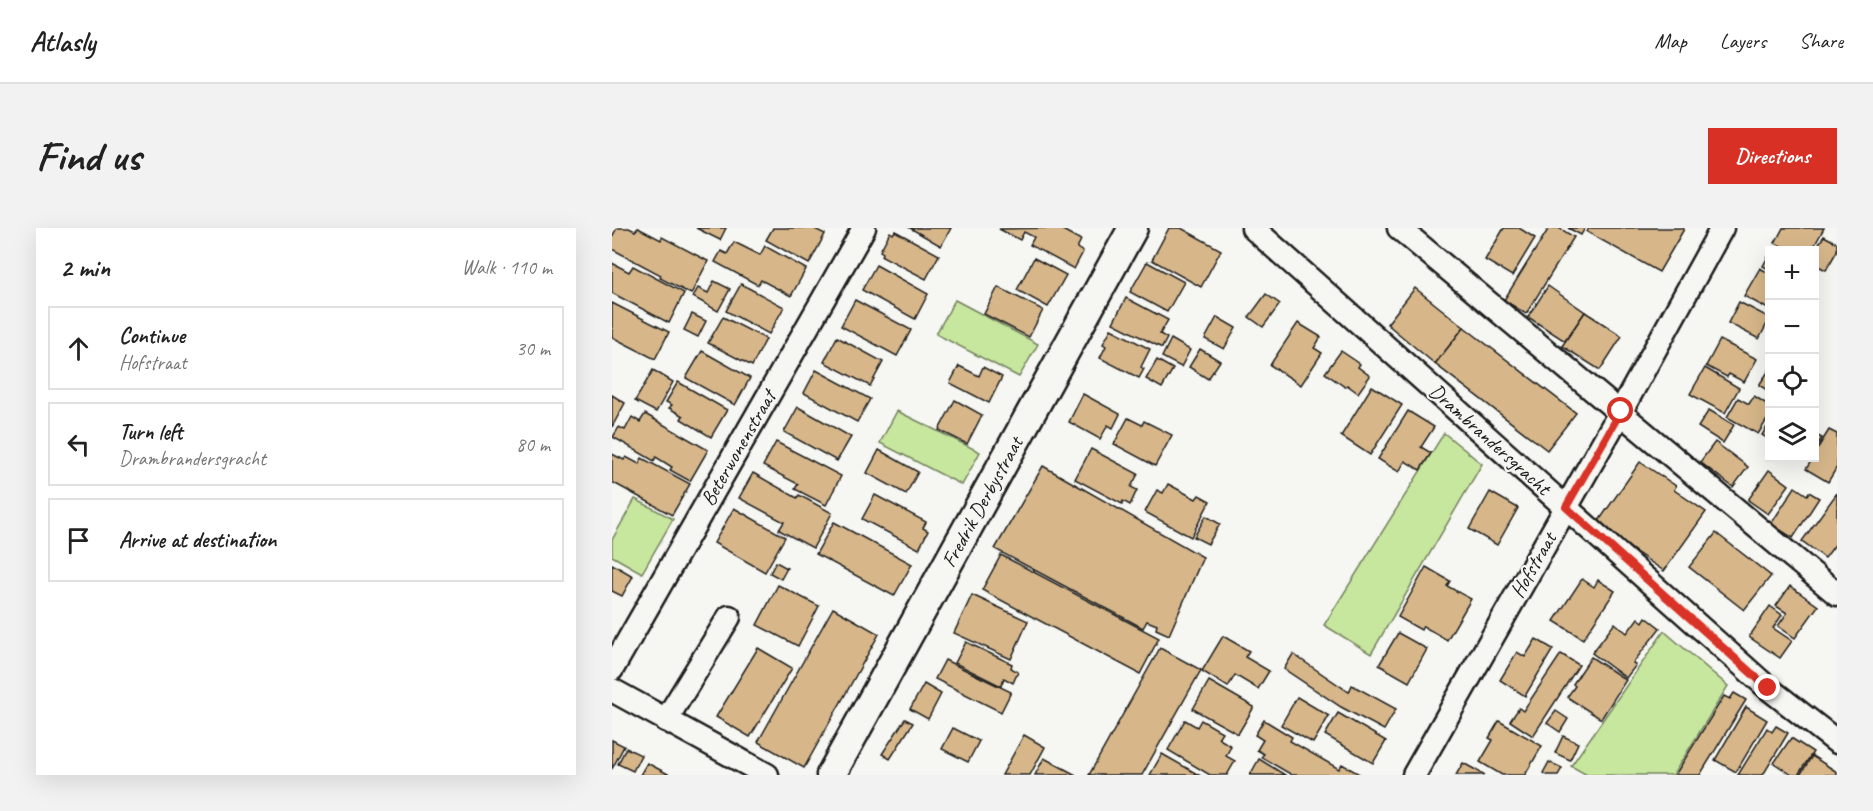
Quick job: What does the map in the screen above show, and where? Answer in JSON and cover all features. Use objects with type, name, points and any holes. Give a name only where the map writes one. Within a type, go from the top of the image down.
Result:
[{"type":"main road","name":"Fredrik Derbystraat","points":[[831,775],[1133,228]]},
{"type":"street","name":"Beterwonenstraat","points":[[612,669],[864,228]]},
{"type":"street","name":"Drambrandersgracht","points":[[1253,228],[1768,688],[1837,742]]},
{"type":"street","points":[[1400,228],[1837,594]]},
{"type":"street","name":"Hofstraat","points":[[1414,775],[1722,228]]},
{"type":"street","points":[[666,720],[729,617]]},
{"type":"street","points":[[612,690],[767,775]]},
{"type":"green space","points":[[955,300],[1038,344],[1019,377],[936,334]]},
{"type":"green space","points":[[897,411],[980,452],[962,485],[880,443]]},
{"type":"green space","points":[[1444,433],[1482,464],[1371,654],[1324,625]]},
{"type":"green space","points":[[635,499],[673,519],[642,573],[612,556],[612,540]]},
{"type":"green space","points":[[1664,631],[1728,686],[1673,775],[1587,775],[1571,766]]},
{"type":"building","points":[[617,228],[629,228],[635,231],[638,228],[661,240],[662,237],[708,261],[691,294],[612,249],[612,237]]},
{"type":"building","points":[[696,228],[726,228],[720,240]]},
{"type":"building","points":[[773,228],[813,228],[825,234],[809,264],[766,240]]},
{"type":"building","points":[[910,228],[951,228],[941,246]]},
{"type":"building","points":[[1059,228],[1081,240],[1077,248],[1083,252],[1074,269],[1030,245],[1034,237],[1024,232],[1020,240],[999,229]]},
{"type":"building","points":[[1169,228],[1181,228],[1221,250],[1201,287],[1152,260]]},
{"type":"building","points":[[1504,228],[1519,228],[1535,238],[1512,276],[1485,260]]},
{"type":"building","points":[[1549,228],[1559,228],[1574,237],[1526,314],[1504,300]]},
{"type":"building","points":[[1568,228],[1585,228],[1581,235]]},
{"type":"building","points":[[1589,228],[1684,229],[1659,272],[1587,232]]},
{"type":"building","points":[[1783,228],[1824,228],[1814,246],[1781,246],[1775,243]]},
{"type":"building","points":[[895,231],[939,255],[926,279],[882,256],[883,253],[880,251],[890,232],[893,234]]},
{"type":"building","points":[[1824,236],[1837,243],[1837,251],[1826,270],[1819,266],[1817,246]]},
{"type":"building","points":[[734,242],[760,255],[765,246],[806,269],[791,296],[761,280],[758,285],[715,262],[721,251],[727,254]]},
{"type":"building","points":[[1034,258],[1066,275],[1048,307],[1017,290]]},
{"type":"building","points":[[1147,262],[1184,282],[1167,312],[1130,292]]},
{"type":"building","points":[[612,263],[629,272],[633,266],[684,293],[669,323],[612,293]]},
{"type":"building","points":[[876,265],[928,294],[915,319],[862,290]]},
{"type":"building","points":[[1760,268],[1765,271],[1765,307],[1744,296]]},
{"type":"building","points":[[714,281],[730,289],[718,311],[693,297],[698,288],[708,293]]},
{"type":"building","points":[[741,284],[784,307],[769,334],[726,311]]},
{"type":"building","points":[[1548,286],[1585,312],[1565,341],[1528,317]]},
{"type":"building","points":[[998,287],[1043,310],[1029,337],[984,314]]},
{"type":"building","points":[[1415,288],[1464,327],[1435,364],[1387,324]]},
{"type":"building","points":[[1266,294],[1280,304],[1263,327],[1249,317]]},
{"type":"building","points":[[1126,298],[1168,320],[1160,334],[1167,338],[1162,348],[1113,323]]},
{"type":"building","points":[[855,300],[911,330],[897,356],[841,326]]},
{"type":"building","points":[[1739,302],[1765,315],[1765,328],[1759,339],[1728,323]]},
{"type":"building","points":[[612,303],[669,332],[655,359],[612,337]]},
{"type":"building","points":[[1585,312],[1622,336],[1600,370],[1562,346]]},
{"type":"building","points":[[692,314],[706,321],[698,337],[684,330]]},
{"type":"building","points":[[723,317],[766,339],[752,366],[708,343]]},
{"type":"building","points":[[1217,317],[1236,328],[1224,349],[1205,339]]},
{"type":"building","points":[[1298,323],[1321,337],[1314,348],[1322,353],[1301,385],[1270,365]]},
{"type":"building","points":[[1464,327],[1576,413],[1547,450],[1435,364]]},
{"type":"building","points":[[1111,329],[1150,349],[1141,367],[1144,369],[1139,378],[1100,358],[1106,346],[1103,344]]},
{"type":"building","points":[[837,337],[883,362],[870,386],[824,362]]},
{"type":"building","points":[[1171,339],[1190,350],[1181,367],[1162,357]]},
{"type":"building","points":[[1720,340],[1757,359],[1744,382],[1729,374],[1727,377],[1706,366]]},
{"type":"building","points":[[1200,349],[1220,361],[1208,379],[1189,367]]},
{"type":"building","points":[[702,351],[750,378],[735,405],[686,378]]},
{"type":"building","points":[[1341,351],[1360,364],[1358,367],[1370,376],[1358,393],[1325,373]]},
{"type":"building","points":[[1157,360],[1173,369],[1162,388],[1146,379]]},
{"type":"building","points":[[959,366],[979,376],[983,367],[1002,377],[989,403],[950,383]]},
{"type":"building","points":[[1705,368],[1739,388],[1725,413],[1690,394]]},
{"type":"building","points":[[653,370],[673,382],[656,412],[635,401]]},
{"type":"building","points":[[816,370],[870,399],[857,422],[804,393]]},
{"type":"building","points":[[1765,376],[1765,389],[1759,385]]},
{"type":"building","points":[[678,382],[727,410],[711,437],[681,419],[683,416],[669,408],[672,405],[666,402]]},
{"type":"building","points":[[1372,386],[1402,405],[1370,455],[1341,436]]},
{"type":"building","points":[[1083,394],[1120,414],[1113,428],[1108,425],[1100,439],[1069,422]]},
{"type":"building","points":[[612,395],[625,403],[612,427]]},
{"type":"building","points":[[1754,396],[1765,403],[1765,423],[1758,434],[1727,417],[1738,398],[1749,404]]},
{"type":"building","points":[[955,400],[982,415],[967,444],[939,430]]},
{"type":"building","points":[[798,407],[851,437],[837,461],[784,432]]},
{"type":"building","points":[[1709,410],[1734,425],[1723,443],[1698,427]]},
{"type":"building","points":[[1408,411],[1434,427],[1421,447],[1431,453],[1420,470],[1405,461],[1399,472],[1378,459]]},
{"type":"building","points":[[645,414],[708,450],[690,481],[670,470],[672,467],[656,457],[654,461],[613,437],[619,427],[625,430],[632,417],[640,422]]},
{"type":"building","points":[[1128,418],[1142,425],[1144,421],[1172,435],[1155,466],[1114,444]]},
{"type":"building","points":[[1829,430],[1837,434],[1837,467],[1828,482],[1806,469],[1810,462],[1819,462],[1819,446]]},
{"type":"building","points":[[776,442],[841,476],[826,505],[795,489],[798,484],[763,466]]},
{"type":"building","points":[[1715,442],[1748,467],[1733,487],[1700,462]]},
{"type":"building","points":[[1091,449],[1138,474],[1131,487],[1137,490],[1130,505],[1123,501],[1122,504],[1075,479]]},
{"type":"building","points":[[879,450],[918,472],[906,494],[867,473]]},
{"type":"building","points":[[612,454],[624,460],[626,457],[639,464],[642,458],[690,484],[672,515],[612,482]]},
{"type":"building","points":[[1640,462],[1676,486],[1674,490],[1706,512],[1664,571],[1596,525]]},
{"type":"building","points":[[1043,466],[1203,557],[1169,635],[1156,629],[1157,625],[1147,621],[1143,628],[995,549]]},
{"type":"building","points":[[1769,470],[1789,485],[1768,514],[1748,500]]},
{"type":"building","points":[[753,473],[797,498],[799,495],[832,513],[813,548],[779,530],[784,522],[739,498]]},
{"type":"building","points":[[1168,484],[1196,499],[1199,495],[1210,501],[1191,537],[1145,512],[1157,490],[1163,493]]},
{"type":"building","points":[[1795,487],[1807,495],[1809,492],[1819,498],[1793,538],[1771,524]]},
{"type":"building","points":[[1490,492],[1518,508],[1497,545],[1469,529]]},
{"type":"building","points":[[1837,493],[1837,542],[1825,558],[1802,541]]},
{"type":"building","points":[[875,495],[926,522],[923,528],[928,531],[919,549],[862,519]]},
{"type":"building","points":[[734,508],[785,537],[765,572],[714,543]]},
{"type":"building","points":[[1206,516],[1220,524],[1208,544],[1194,537]]},
{"type":"building","points":[[834,522],[912,564],[894,596],[816,554]]},
{"type":"building","points":[[1716,533],[1771,576],[1744,610],[1689,567]]},
{"type":"building","points":[[1001,555],[1159,638],[1140,674],[982,590]]},
{"type":"building","points":[[776,562],[787,568],[781,579],[770,573]]},
{"type":"building","points":[[612,564],[633,576],[622,596],[612,591]]},
{"type":"building","points":[[1426,567],[1450,581],[1447,586],[1471,599],[1447,640],[1423,626],[1421,630],[1398,617]]},
{"type":"building","points":[[1582,579],[1594,587],[1598,580],[1615,591],[1583,639],[1554,621]]},
{"type":"building","points":[[778,585],[819,606],[798,646],[757,625]]},
{"type":"building","points":[[1790,586],[1818,606],[1795,638],[1778,626],[1787,613],[1776,606]]},
{"type":"building","points":[[972,595],[1028,621],[1011,659],[954,633]]},
{"type":"building","points":[[1770,606],[1782,615],[1773,628],[1792,641],[1780,658],[1749,637]]},
{"type":"building","points":[[833,608],[879,634],[804,768],[758,742]]},
{"type":"building","points":[[1646,617],[1660,628],[1633,663],[1636,665],[1626,678],[1592,653],[1615,623],[1627,633],[1638,618],[1643,622]]},
{"type":"building","points":[[1398,633],[1427,649],[1409,682],[1379,665]]},
{"type":"building","points":[[1223,636],[1249,651],[1245,657],[1269,671],[1258,689],[1235,675],[1228,687],[1202,671]]},
{"type":"building","points":[[1536,639],[1553,649],[1525,696],[1500,680],[1517,652],[1525,657]]},
{"type":"building","points":[[966,642],[1012,664],[1011,668],[1018,672],[1013,683],[1004,678],[1001,686],[955,663]]},
{"type":"building","points":[[758,648],[792,668],[750,737],[716,717]]},
{"type":"building","points":[[1160,648],[1201,670],[1142,775],[1089,775]]},
{"type":"building","points":[[1293,654],[1349,692],[1352,685],[1396,709],[1384,730],[1341,707],[1284,669]]},
{"type":"building","points":[[1561,654],[1579,665],[1533,736],[1510,721],[1519,708],[1523,711]]},
{"type":"building","points":[[1591,657],[1626,680],[1601,719],[1567,697]]},
{"type":"building","points":[[945,660],[1011,692],[1001,712],[935,679]]},
{"type":"building","points":[[1209,681],[1254,707],[1238,734],[1193,709]]},
{"type":"building","points":[[924,684],[941,694],[928,719],[910,709]]},
{"type":"building","points":[[1734,693],[1746,700],[1700,775],[1675,775],[1724,696],[1730,699]]},
{"type":"building","points":[[1297,697],[1329,716],[1313,743],[1281,725]]},
{"type":"building","points":[[1746,707],[1767,720],[1736,772],[1715,760]]},
{"type":"building","points":[[1556,711],[1568,719],[1560,732],[1547,723]]},
{"type":"building","points":[[1338,713],[1386,741],[1373,763],[1325,735]]},
{"type":"building","points":[[905,719],[913,723],[890,759],[882,754]]},
{"type":"building","points":[[1185,720],[1197,727],[1201,720],[1222,732],[1218,738],[1231,746],[1226,756],[1235,761],[1227,775],[1210,775],[1168,750]]},
{"type":"building","points":[[1264,720],[1292,737],[1290,741],[1339,769],[1342,764],[1361,775],[1292,775],[1261,757],[1264,754],[1257,750],[1263,740],[1255,735]]},
{"type":"building","points":[[1499,721],[1542,746],[1525,775],[1502,775],[1480,762],[1493,740],[1489,738]]},
{"type":"building","points":[[1776,726],[1788,733],[1763,775],[1738,775],[1767,728],[1772,732]]},
{"type":"building","points":[[953,728],[979,741],[968,762],[942,749]]},
{"type":"building","points":[[1024,735],[1045,747],[1030,775],[1002,775]]},
{"type":"building","points":[[1563,736],[1578,743],[1570,760],[1555,753]]},
{"type":"building","points":[[1791,738],[1813,752],[1798,775],[1792,775],[1774,763]]},
{"type":"building","points":[[612,740],[624,746],[612,769]]},
{"type":"building","points":[[626,748],[641,755],[633,771],[618,764]]},
{"type":"building","points":[[1162,754],[1199,775],[1150,775]]},
{"type":"building","points":[[1812,756],[1837,772],[1837,775],[1800,775]]},
{"type":"building","points":[[1044,758],[1076,775],[1035,775]]},
{"type":"building","points":[[1259,759],[1285,775],[1250,775]]},
{"type":"building","points":[[1549,762],[1562,768],[1558,775],[1543,773]]},
{"type":"building","points":[[647,763],[670,775],[640,775]]},
{"type":"building","points":[[1463,763],[1485,775],[1456,775]]},
{"type":"route","points":[[1621,411],[1566,507],[1768,688]]}]
